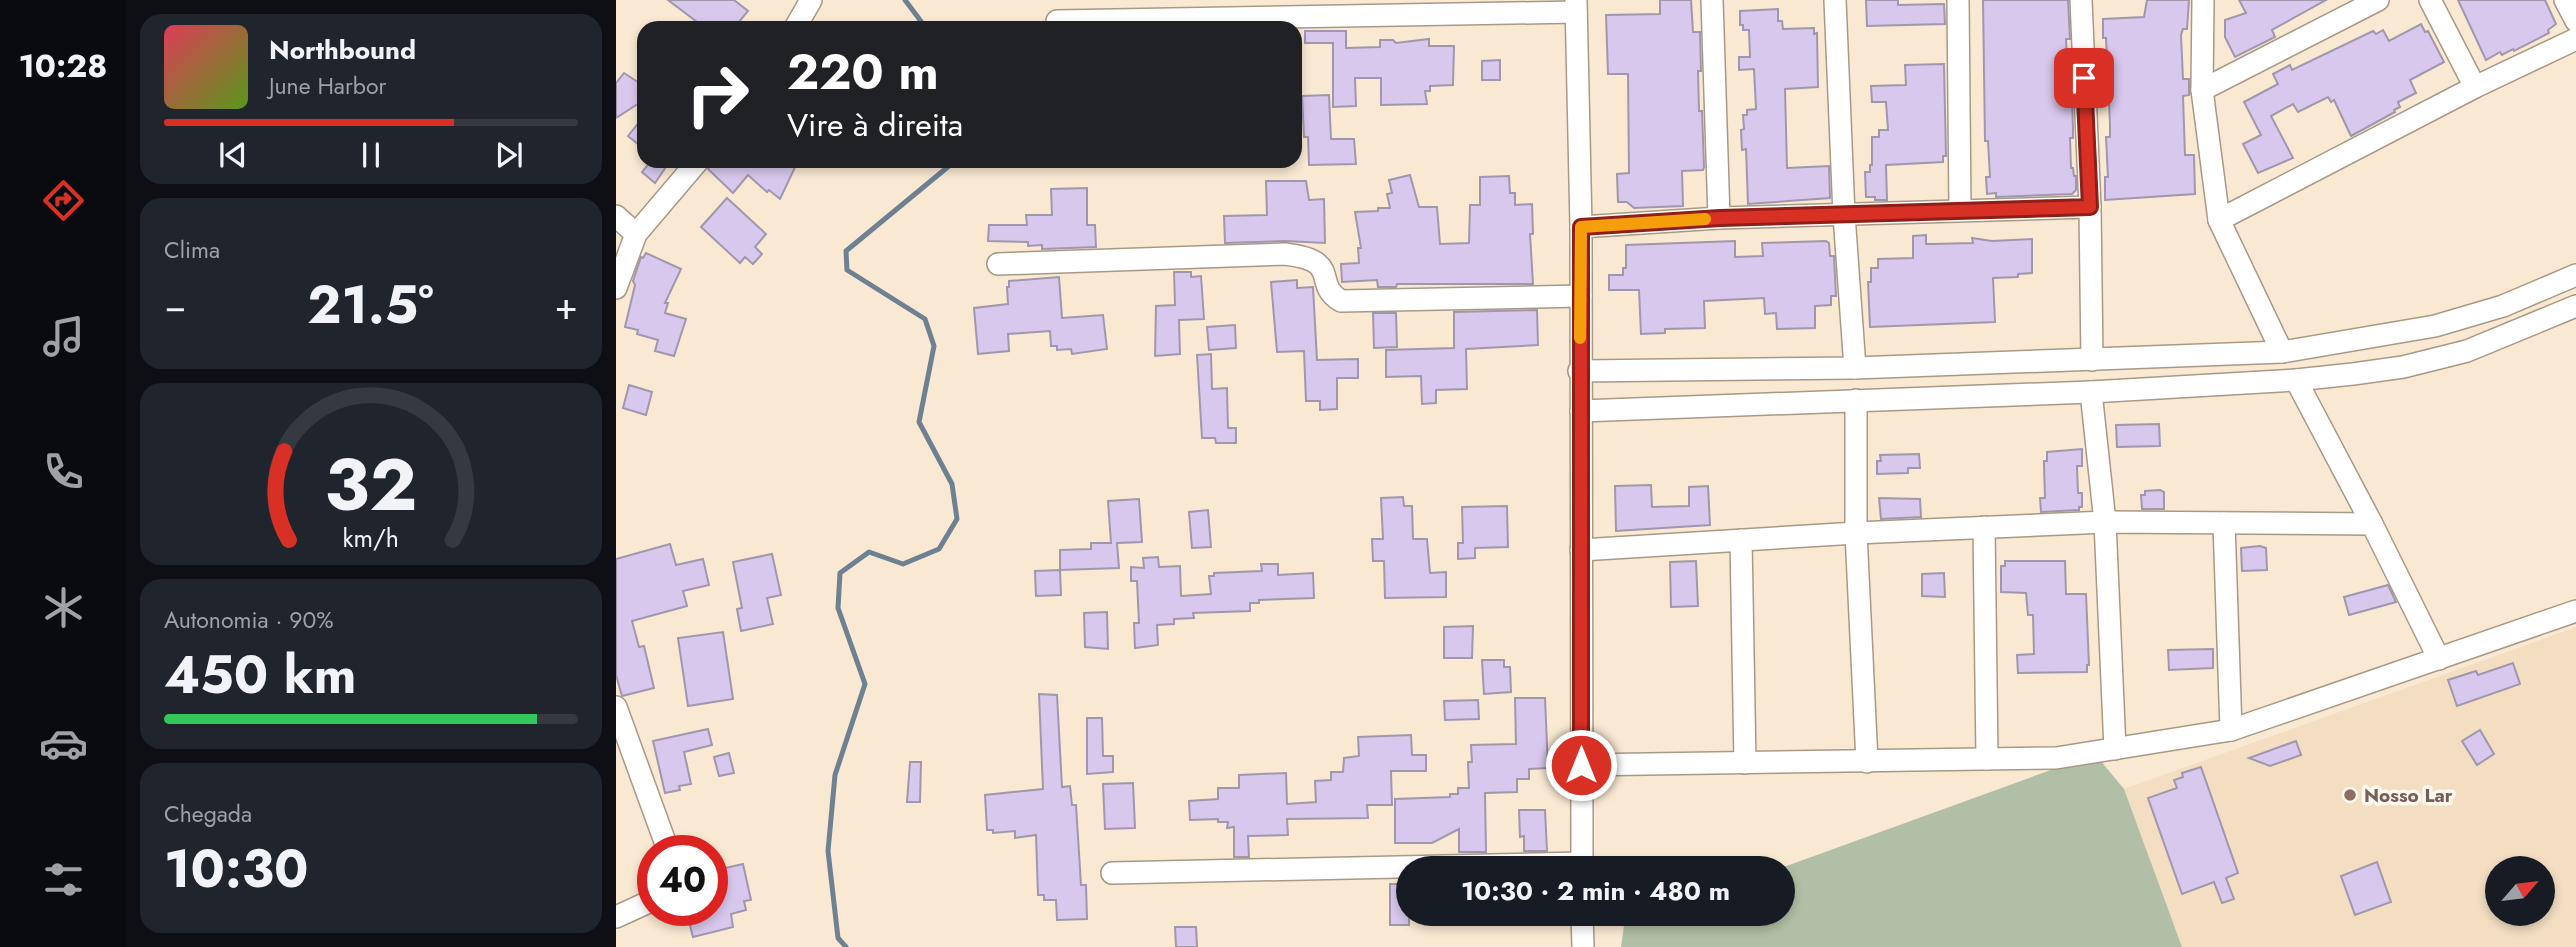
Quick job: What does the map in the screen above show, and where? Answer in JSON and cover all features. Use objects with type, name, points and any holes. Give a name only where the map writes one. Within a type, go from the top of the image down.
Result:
[{"type":"street","points":[[799,21],[811,0]]},
{"type":"street","points":[[1713,0],[1720,218]]},
{"type":"street","points":[[1835,0],[1854,368]]},
{"type":"street","points":[[1958,0],[1960,210]]},
{"type":"street","points":[[2081,0],[2090,207],[2092,360]]},
{"type":"street","points":[[2203,0],[2202,90],[2219,220],[2282,352]]},
{"type":"street","points":[[2202,90],[2378,0]]},
{"type":"street","points":[[2430,0],[2475,87]]},
{"type":"street","points":[[2565,0],[2576,21]]},
{"type":"street","points":[[1057,21],[1576,6],[1581,227],[1581,856]]},
{"type":"street","points":[[2219,220],[2475,87],[2576,39]]},
{"type":"street","points":[[616,288],[636,234],[692,168]]},
{"type":"street","points":[[1581,227],[1720,218],[2090,207]]},
{"type":"street","points":[[616,216],[636,234]]},
{"type":"street","points":[[998,264],[1285,254],[1304,256],[1317,262],[1323,269],[1332,293],[1341,301],[1581,296]]},
{"type":"street","points":[[1580,371],[1854,368],[2282,352],[2435,326],[2503,306],[2576,275]]},
{"type":"street","points":[[1581,411],[2091,392],[2296,380],[2403,367],[2438,359],[2467,351],[2576,306]]},
{"type":"street","points":[[1942,397],[1933,373],[1944,365]]},
{"type":"street","points":[[2296,380],[2440,659]]},
{"type":"street","points":[[2091,392],[2105,522],[2115,749]]},
{"type":"street","points":[[1856,400],[1856,533],[1867,762]]},
{"type":"street","points":[[1581,550],[1856,533],[2105,522],[2372,524]]},
{"type":"street","points":[[2224,523],[2231,730]]},
{"type":"street","points":[[1984,527],[1987,760]]},
{"type":"street","points":[[1741,540],[1745,763]]},
{"type":"street","points":[[1581,765],[2056,758],[2115,749],[2231,730],[2576,611]]},
{"type":"street","points":[[616,707],[663,835]]},
{"type":"street","points":[[1112,873],[1396,868]]},
{"type":"street","points":[[616,917],[637,907]]},
{"type":"street","points":[[1583,926],[1583,947]]},
{"type":"shaded area","name":"Nosso Lar","points":[[2576,627],[2576,947],[2182,947],[2124,789]]},
{"type":"green space","points":[[2095,754],[2124,789],[2182,947],[1621,947],[1624,926],[1795,926],[1795,863]]},
{"type":"building","points":[[668,0],[734,0],[748,11],[740,21],[696,21]]},
{"type":"building","points":[[1660,0],[1691,0],[1693,32],[1700,32],[1699,111],[1702,111],[1704,167],[1703,170],[1682,171],[1683,206],[1634,208],[1627,202],[1618,202],[1617,174],[1629,173],[1628,74],[1608,74],[1606,15],[1660,14]]},
{"type":"building","points":[[1866,0],[1898,0],[1898,5],[1944,4],[1945,24],[1867,26]]},
{"type":"building","points":[[1983,0],[2068,0],[2070,39],[2066,39],[2063,100],[2072,99],[2071,168],[2076,176],[2076,190],[2072,194],[1996,197],[1996,193],[1987,194],[1986,177],[1990,177],[1988,141],[1985,141]]},
{"type":"building","points":[[2147,0],[2189,0],[2187,29],[2183,29],[2181,35],[2183,79],[2189,79],[2189,95],[2183,96],[2185,155],[2194,155],[2195,194],[2105,200],[2105,177],[2108,177],[2106,137],[2110,137],[2110,124],[2103,19],[2144,17]]},
{"type":"building","points":[[2239,0],[2326,0],[2272,30],[2275,37],[2235,57],[2225,37],[2225,20],[2246,13]]},
{"type":"building","points":[[2458,0],[2545,0],[2556,24],[2548,30],[2549,33],[2514,51],[2513,49],[2502,55],[2500,52],[2486,60]]},
{"type":"building","points":[[1778,9],[1778,21],[1782,21],[1783,29],[1814,28],[1814,34],[1817,33],[1818,87],[1785,89],[1787,168],[1829,166],[1830,198],[1748,204],[1746,149],[1742,150],[1741,130],[1744,129],[1743,115],[1747,115],[1747,110],[1756,109],[1754,69],[1739,70],[1739,57],[1750,57],[1749,30],[1743,30],[1743,25],[1740,25],[1740,11]]},
{"type":"building","points":[[2421,24],[2425,32],[2428,31],[2444,62],[2410,80],[2416,93],[2398,102],[2400,107],[2394,110],[2395,112],[2351,136],[2334,100],[2331,102],[2328,97],[2298,112],[2293,104],[2271,116],[2293,158],[2258,173],[2243,144],[2261,135],[2244,102],[2278,84],[2273,74],[2290,65],[2292,70],[2373,31],[2376,34],[2383,30],[2389,41]]},
{"type":"building","points":[[1305,31],[1346,31],[1346,48],[1380,47],[1380,40],[1393,40],[1396,43],[1429,39],[1429,46],[1454,46],[1453,85],[1430,86],[1430,91],[1425,91],[1427,104],[1381,105],[1381,78],[1355,78],[1356,106],[1333,107],[1333,43],[1305,43]]},
{"type":"building","points":[[1500,60],[1500,80],[1482,80],[1482,61]]},
{"type":"building","points":[[1944,64],[1946,156],[1943,156],[1943,162],[1886,165],[1887,200],[1866,197],[1865,172],[1870,172],[1872,165],[1872,137],[1879,137],[1879,130],[1888,130],[1886,102],[1872,102],[1871,86],[1906,85],[1905,65]]},
{"type":"building","points":[[624,73],[637,81],[637,104],[616,118],[616,83]]},
{"type":"building","points":[[1329,95],[1331,139],[1354,139],[1356,164],[1309,165],[1308,137],[1304,137],[1302,96]]},
{"type":"building","points":[[637,125],[637,143],[628,136]]},
{"type":"building","points":[[645,168],[665,168],[655,183],[642,172]]},
{"type":"building","points":[[795,168],[780,199],[769,190],[767,192],[748,175],[733,193],[708,169]]},
{"type":"building","points":[[1410,175],[1419,207],[1437,207],[1440,244],[1469,243],[1470,205],[1480,205],[1480,177],[1509,176],[1510,193],[1515,193],[1515,205],[1532,204],[1533,234],[1530,234],[1533,284],[1397,284],[1396,287],[1378,287],[1377,280],[1342,282],[1341,264],[1359,263],[1358,248],[1361,248],[1355,212],[1390,208],[1387,194],[1392,193],[1389,180]]},
{"type":"building","points":[[1266,181],[1306,181],[1309,200],[1324,199],[1325,243],[1225,243],[1224,216],[1267,215]]},
{"type":"building","points":[[1087,188],[1087,225],[1095,225],[1096,247],[1042,249],[1042,245],[1028,246],[1028,242],[988,241],[989,225],[1027,225],[1026,215],[1052,215],[1051,189]]},
{"type":"building","points":[[727,198],[766,234],[755,247],[762,254],[753,264],[745,257],[740,263],[701,227]]},
{"type":"building","points":[[1926,235],[1926,244],[1973,243],[1972,238],[1992,241],[2032,239],[2032,273],[2018,274],[2018,277],[1993,278],[1995,322],[1870,327],[1868,282],[1871,282],[1871,268],[1878,268],[1878,259],[1913,258],[1913,236]]},
{"type":"building","points":[[1735,241],[1735,257],[1763,256],[1762,243],[1829,243],[1830,256],[1834,256],[1836,296],[1831,296],[1831,305],[1815,306],[1815,328],[1777,329],[1776,313],[1765,314],[1764,298],[1704,301],[1705,328],[1665,329],[1665,333],[1641,334],[1639,290],[1609,290],[1609,275],[1623,275],[1623,268],[1626,268],[1626,245]]},
{"type":"building","points":[[646,253],[681,269],[665,303],[668,303],[665,313],[686,319],[674,356],[655,351],[658,340],[637,334],[638,330],[625,327],[635,285],[633,281],[641,257]]},
{"type":"building","points":[[1174,272],[1191,272],[1191,277],[1201,276],[1204,319],[1179,320],[1180,354],[1155,356],[1156,306],[1175,305]]},
{"type":"building","points":[[1059,277],[1062,318],[1103,315],[1107,349],[1072,354],[1071,349],[1057,350],[1057,346],[1051,346],[1050,331],[1008,334],[1009,351],[978,354],[974,308],[1008,304],[1009,281]]},
{"type":"building","points":[[1297,280],[1297,288],[1313,287],[1317,360],[1358,359],[1358,378],[1337,378],[1337,409],[1320,410],[1320,401],[1306,401],[1304,351],[1277,352],[1271,282]]},
{"type":"building","points":[[1537,310],[1538,345],[1466,349],[1467,389],[1436,390],[1436,403],[1422,404],[1421,376],[1386,377],[1386,350],[1454,348],[1454,312]]},
{"type":"building","points":[[1373,313],[1396,313],[1397,347],[1374,348]]},
{"type":"building","points":[[1235,325],[1236,348],[1209,350],[1207,327]]},
{"type":"building","points":[[1211,354],[1212,389],[1227,388],[1228,428],[1236,428],[1236,443],[1216,443],[1215,438],[1202,438],[1197,355]]},
{"type":"building","points":[[629,385],[652,392],[646,415],[623,408]]},
{"type":"building","points":[[2159,424],[2160,446],[2117,447],[2116,425]]},
{"type":"building","points":[[2082,449],[2082,466],[2077,466],[2078,493],[2082,493],[2082,507],[2079,507],[2079,510],[2041,512],[2040,498],[2045,498],[2044,461],[2047,461],[2047,452]]},
{"type":"building","points":[[1919,454],[1920,468],[1908,468],[1908,473],[1877,474],[1880,455]]},
{"type":"building","points":[[1651,485],[1652,507],[1689,506],[1689,487],[1708,486],[1710,525],[1616,531],[1615,486]]},
{"type":"building","points":[[2145,491],[2164,492],[2164,509],[2142,509],[2141,495],[2145,495]]},
{"type":"building","points":[[1403,497],[1404,506],[1412,506],[1413,539],[1427,539],[1430,573],[1446,572],[1446,597],[1385,598],[1384,561],[1373,561],[1372,539],[1383,539],[1381,498]]},
{"type":"building","points":[[1879,498],[1920,499],[1921,517],[1881,519]]},
{"type":"building","points":[[1139,499],[1142,542],[1117,543],[1119,568],[1060,570],[1060,550],[1091,549],[1091,543],[1111,543],[1108,501]]},
{"type":"building","points":[[1507,506],[1508,547],[1475,548],[1475,558],[1458,559],[1458,543],[1463,543],[1462,507]]},
{"type":"building","points":[[1208,510],[1211,547],[1192,548],[1189,512]]},
{"type":"building","points":[[670,544],[676,565],[703,559],[709,585],[683,591],[687,606],[632,621],[639,647],[644,646],[654,688],[622,696],[616,675],[616,559]]},
{"type":"building","points":[[2241,548],[2266,548],[2267,570],[2242,571]]},
{"type":"building","points":[[772,554],[781,595],[767,598],[773,624],[741,631],[737,609],[742,608],[733,562]]},
{"type":"building","points":[[1158,557],[1159,567],[1180,566],[1181,596],[1211,594],[1209,576],[1214,576],[1214,573],[1262,571],[1261,564],[1278,564],[1278,575],[1313,573],[1314,598],[1259,600],[1259,603],[1250,603],[1250,611],[1193,613],[1194,618],[1174,619],[1174,624],[1157,625],[1158,645],[1135,648],[1134,623],[1139,623],[1137,581],[1131,581],[1131,567],[1144,568],[1143,558]]},
{"type":"building","points":[[1696,561],[1698,606],[1671,607],[1670,562]]},
{"type":"building","points":[[2005,561],[2065,561],[2066,594],[2086,594],[2087,672],[2018,673],[2017,655],[2034,654],[2033,615],[2028,615],[2026,593],[2001,592],[2001,566],[2005,566]]},
{"type":"building","points":[[1060,570],[1061,595],[1036,596],[1035,571]]},
{"type":"building","points":[[1944,573],[1945,597],[1922,596],[1922,574]]},
{"type":"building","points":[[2388,585],[2396,602],[2349,615],[2344,597]]},
{"type":"building","points":[[1107,612],[1108,649],[1085,647],[1084,613]]},
{"type":"building","points":[[1473,626],[1472,658],[1444,658],[1444,627]]},
{"type":"building","points":[[723,632],[733,699],[688,706],[678,638]]},
{"type":"building","points":[[2213,649],[2213,668],[2169,670],[2168,650]]},
{"type":"building","points":[[1482,660],[1504,660],[1504,667],[1510,667],[1511,692],[1484,694]]},
{"type":"building","points":[[2513,663],[2520,684],[2457,706],[2448,680],[2476,671],[2478,675]]},
{"type":"building","points":[[1039,694],[1057,695],[1062,787],[1070,786],[1072,805],[1076,805],[1081,885],[1086,885],[1087,919],[1057,920],[1056,900],[1044,900],[1044,895],[1038,895],[1036,835],[1015,838],[1015,831],[993,833],[993,830],[987,830],[985,795],[1043,789]]},
{"type":"building","points":[[1515,698],[1545,698],[1548,768],[1529,769],[1529,779],[1517,779],[1517,792],[1485,793],[1486,852],[1459,852],[1459,829],[1432,843],[1395,843],[1395,799],[1450,797],[1450,794],[1458,794],[1458,788],[1469,788],[1468,762],[1472,762],[1471,745],[1516,744]]},
{"type":"building","points":[[1478,700],[1479,719],[1445,720],[1444,701]]},
{"type":"building","points":[[1087,718],[1102,718],[1103,756],[1113,756],[1113,772],[1087,774]]},
{"type":"building","points":[[708,729],[712,745],[684,752],[691,784],[665,793],[653,741]]},
{"type":"building","points":[[2480,730],[2494,754],[2477,765],[2462,741]]},
{"type":"building","points":[[1411,735],[1412,755],[1426,755],[1426,771],[1391,771],[1392,805],[1367,805],[1368,818],[1287,819],[1288,835],[1248,836],[1249,857],[1234,857],[1234,827],[1227,828],[1228,822],[1218,822],[1218,819],[1190,820],[1189,801],[1218,799],[1218,788],[1239,788],[1239,775],[1286,773],[1287,804],[1316,802],[1315,781],[1331,780],[1331,772],[1343,772],[1344,758],[1359,756],[1358,737]]},
{"type":"building","points":[[2296,741],[2301,755],[2270,766],[2249,758]]},
{"type":"building","points":[[729,753],[734,773],[719,776],[714,757]]},
{"type":"building","points":[[910,762],[921,762],[920,802],[907,802]]},
{"type":"building","points":[[2201,767],[2238,873],[2226,878],[2234,899],[2222,903],[2214,882],[2182,894],[2148,798],[2177,788],[2174,780],[2183,777],[2182,773]]},
{"type":"building","points":[[1133,783],[1135,828],[1105,829],[1103,784]]},
{"type":"building","points":[[1519,810],[1545,810],[1547,851],[1524,851],[1524,836],[1520,837]]},
{"type":"building","points":[[2377,862],[2391,902],[2355,915],[2341,876]]},
{"type":"building","points":[[743,864],[751,900],[744,901],[746,910],[731,914],[733,927],[693,937],[690,926],[728,926],[728,867]]},
{"type":"building","points":[[1390,884],[1396,884],[1396,925],[1390,925]]},
{"type":"building","points":[[1175,927],[1196,927],[1197,947],[1176,947]]},
{"type":"waterway","points":[[905,0],[921,21]]},
{"type":"waterway","points":[[846,947],[838,938],[828,851],[835,775],[865,684],[838,608],[840,573],[869,552],[903,564],[939,549],[957,519],[952,484],[919,422],[934,346],[925,319],[847,270],[846,251],[947,168]]},
{"type":"slow traffic","points":[[1580,338],[1581,227],[1705,219]]},
{"type":"place","name":"Nosso Lar","points":[[2350,795]]},
{"type":"route","points":[[1581,765],[1581,227],[1720,218],[2090,207],[2084,78]]}]
